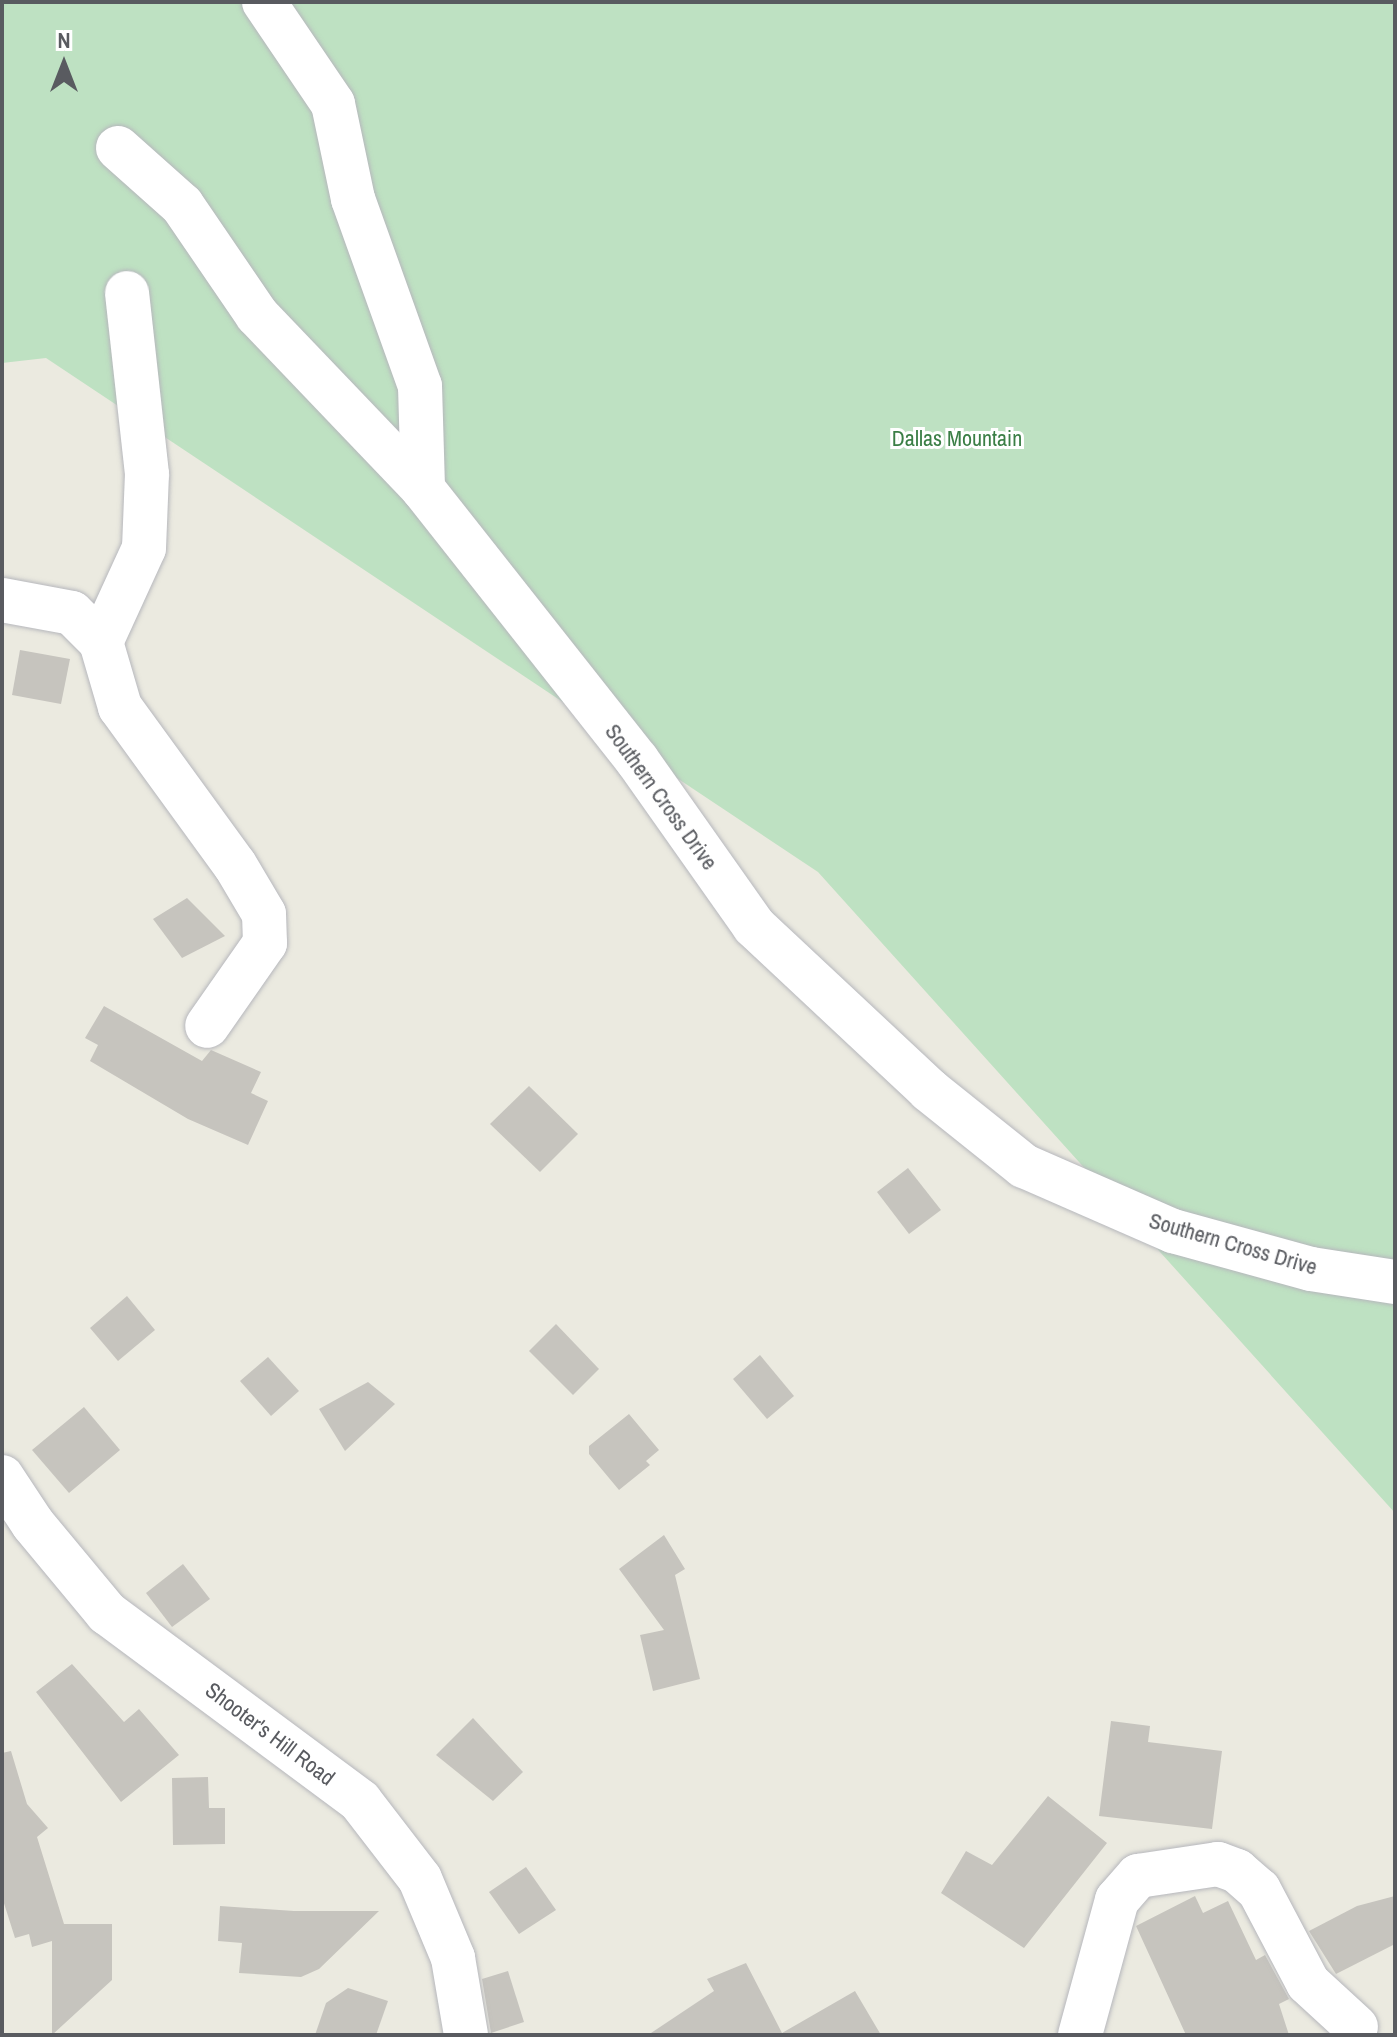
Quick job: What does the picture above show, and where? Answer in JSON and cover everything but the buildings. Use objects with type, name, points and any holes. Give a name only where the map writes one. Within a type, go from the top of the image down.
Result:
[{"type":"street","points":[[264,2],[333,104],[353,199],[420,386],[423,489]]},
{"type":"street","name":"Southern Cross Drive","points":[[118,148],[182,205],[257,315],[423,489],[637,760],[754,926],[976,1128],[1024,1166],[1173,1231],[1311,1269],[1395,1282]]},
{"type":"street","points":[[101,642],[144,548],[147,474],[127,293]]},
{"type":"street","points":[[2,600],[72,613],[101,642],[120,707],[235,865],[264,914],[265,943],[207,1026]]},
{"type":"street","name":"Shooter's Hill Road","points":[[2,1477],[33,1524],[107,1613],[360,1801],[420,1879],[453,1958],[466,2035]]},
{"type":"street","points":[[1080,2035],[1117,1900],[1138,1876],[1218,1864],[1237,1871],[1259,1890],[1308,1983],[1356,2027]]},
{"type":"green space","name":"Dallas Mountain","points":[[2,2],[1395,2],[1395,1513],[818,872],[46,358],[2,363]]}]
